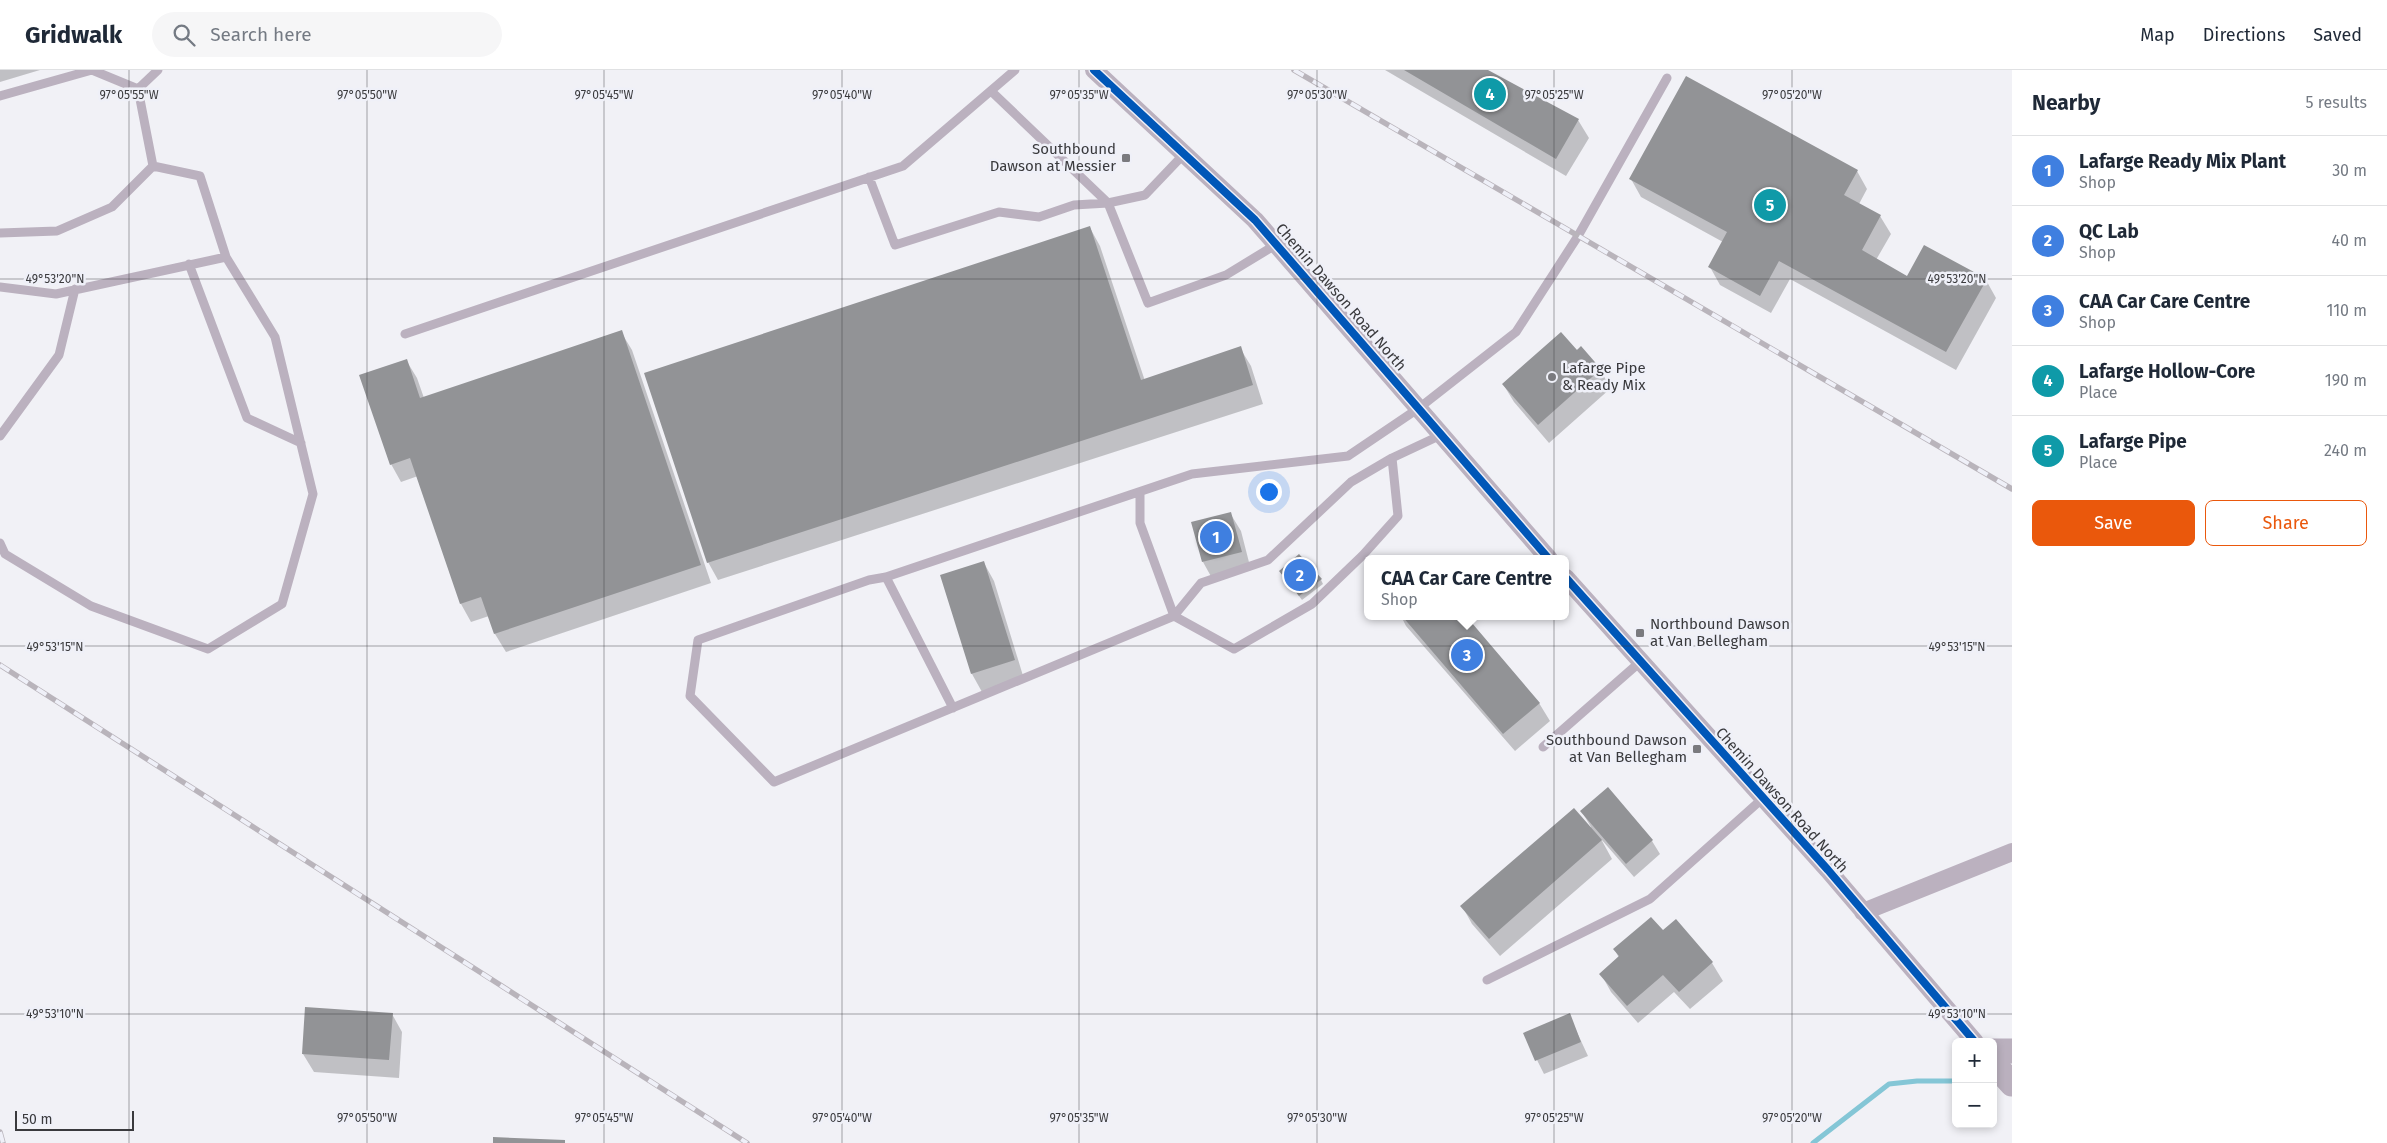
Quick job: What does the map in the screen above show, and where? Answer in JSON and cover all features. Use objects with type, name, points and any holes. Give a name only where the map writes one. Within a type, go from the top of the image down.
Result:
[{"type":"street","name":"Chemin Dawson Road North","points":[[1094,70],[1185,153],[1277,244],[1546,555]]},
{"type":"street","name":"Chemin Dawson Road North","points":[[1569,581],[1863,912],[1972,1038]]},
{"type":"street","points":[[1863,912],[2012,852]]},
{"type":"street","points":[[1997,1051],[2012,1051]]},
{"type":"street","points":[[1997,1067],[2012,1084]]},
{"type":"lane","points":[[0,96],[92,70],[138,89]]},
{"type":"lane","points":[[138,89],[158,70]]},
{"type":"lane","points":[[406,334],[903,166],[1015,70]]},
{"type":"lane","points":[[1441,435],[1392,458],[1351,482],[1268,560],[1202,583],[1174,616],[774,782],[690,696],[698,640],[868,580],[886,576],[1192,474],[1348,456],[1419,408],[1516,332],[1578,236],[1667,78]]},
{"type":"lane","points":[[138,89],[153,166]]},
{"type":"lane","points":[[991,91],[1108,203],[1148,303],[1226,274],[1277,244]]},
{"type":"lane","points":[[869,177],[895,245],[999,212],[1039,217],[1074,205],[1108,203],[1145,195],[1185,153]]},
{"type":"lane","points":[[0,233],[57,231],[81,221],[112,207],[153,166]]},
{"type":"lane","points":[[0,543],[5,554],[91,606],[208,649],[282,604],[313,494],[274,337],[226,256],[200,176],[153,166]]},
{"type":"lane","points":[[0,287],[56,294],[226,256]]},
{"type":"lane","points":[[189,264],[247,418],[301,443]]},
{"type":"lane","points":[[0,436],[58,355],[75,289]]},
{"type":"lane","points":[[1140,492],[1140,523],[1174,616],[1234,648],[1312,604],[1363,555],[1398,516],[1392,458]]},
{"type":"lane","points":[[886,576],[953,708]]},
{"type":"lane","points":[[1543,747],[1640,662]]},
{"type":"lane","points":[[1487,980],[1650,899],[1762,799]]},
{"type":"building","points":[[1404,70],[1488,70],[1579,119],[1556,159]]},
{"type":"building","points":[[1686,76],[1858,170],[1844,195],[1881,215],[1862,250],[1907,276],[1924,245],[1987,279],[1946,352],[1779,261],[1760,296],[1708,267],[1727,232],[1629,179]]},
{"type":"building","points":[[1090,226],[1141,380],[1241,346],[1253,385],[707,563],[644,373]]},
{"type":"building","points":[[622,330],[701,565],[494,634],[481,597],[460,604],[410,458],[390,465],[359,375],[407,359],[420,398]]},
{"type":"building","name":"Lafarge Pipe & Ready Mix","points":[[1561,332],[1577,350],[1581,346],[1601,369],[1538,425],[1502,384]]},
{"type":"building","points":[[1231,512],[1242,552],[1202,562],[1191,522]]},
{"type":"building","points":[[1299,554],[1322,579],[1299,596],[1279,571]]},
{"type":"building","points":[[984,561],[1015,660],[971,674],[940,575]]},
{"type":"building","points":[[1405,620],[1469,620],[1540,703],[1503,734]]},
{"type":"building","points":[[1608,787],[1653,840],[1626,864],[1580,811]]},
{"type":"building","points":[[1574,808],[1602,840],[1489,939],[1460,906]]},
{"type":"building","points":[[1651,917],[1663,930],[1676,919],[1713,962],[1679,992],[1663,975],[1627,1006],[1599,974],[1619,956],[1613,949]]},
{"type":"building","points":[[305,1007],[393,1013],[389,1060],[302,1054]]},
{"type":"building","points":[[1570,1013],[1581,1042],[1535,1061],[1523,1033]]},
{"type":"building","points":[[493,1137],[565,1140],[565,1143],[493,1143]]},
{"type":"waterway","points":[[1813,1143],[1889,1084],[1917,1081],[1952,1081]]},
{"type":"railway","points":[[1294,70],[2012,489]]},
{"type":"railway","points":[[0,665],[747,1143]]},
{"type":"railway","points":[[0,1132],[3,1143]]},
{"type":"cycle path","points":[[1094,70],[1255,220],[1546,555]]},
{"type":"cycle path","points":[[1569,581],[1828,870],[1972,1038]]},
{"type":"place","name":"Lafarge Hollow-Core","points":[[1490,94]]},
{"type":"place","name":"Southbound Dawson at Messier","points":[[1126,158]]},
{"type":"place","name":"Lafarge Pipe","points":[[1770,205]]},
{"type":"place","name":"Lafarge Pipe & Ready Mix","points":[[1552,377]]},
{"type":"place","name":"Lafarge Ready Mix Plant","points":[[1216,537]]},
{"type":"place","name":"QC Lab","points":[[1300,575]]},
{"type":"place","name":"Northbound Dawson at Van Bellegham","points":[[1640,633]]},
{"type":"place","name":"CAA Car Care Centre","points":[[1467,655]]},
{"type":"place","name":"Southbound Dawson at Van Bellegham","points":[[1697,749]]}]
